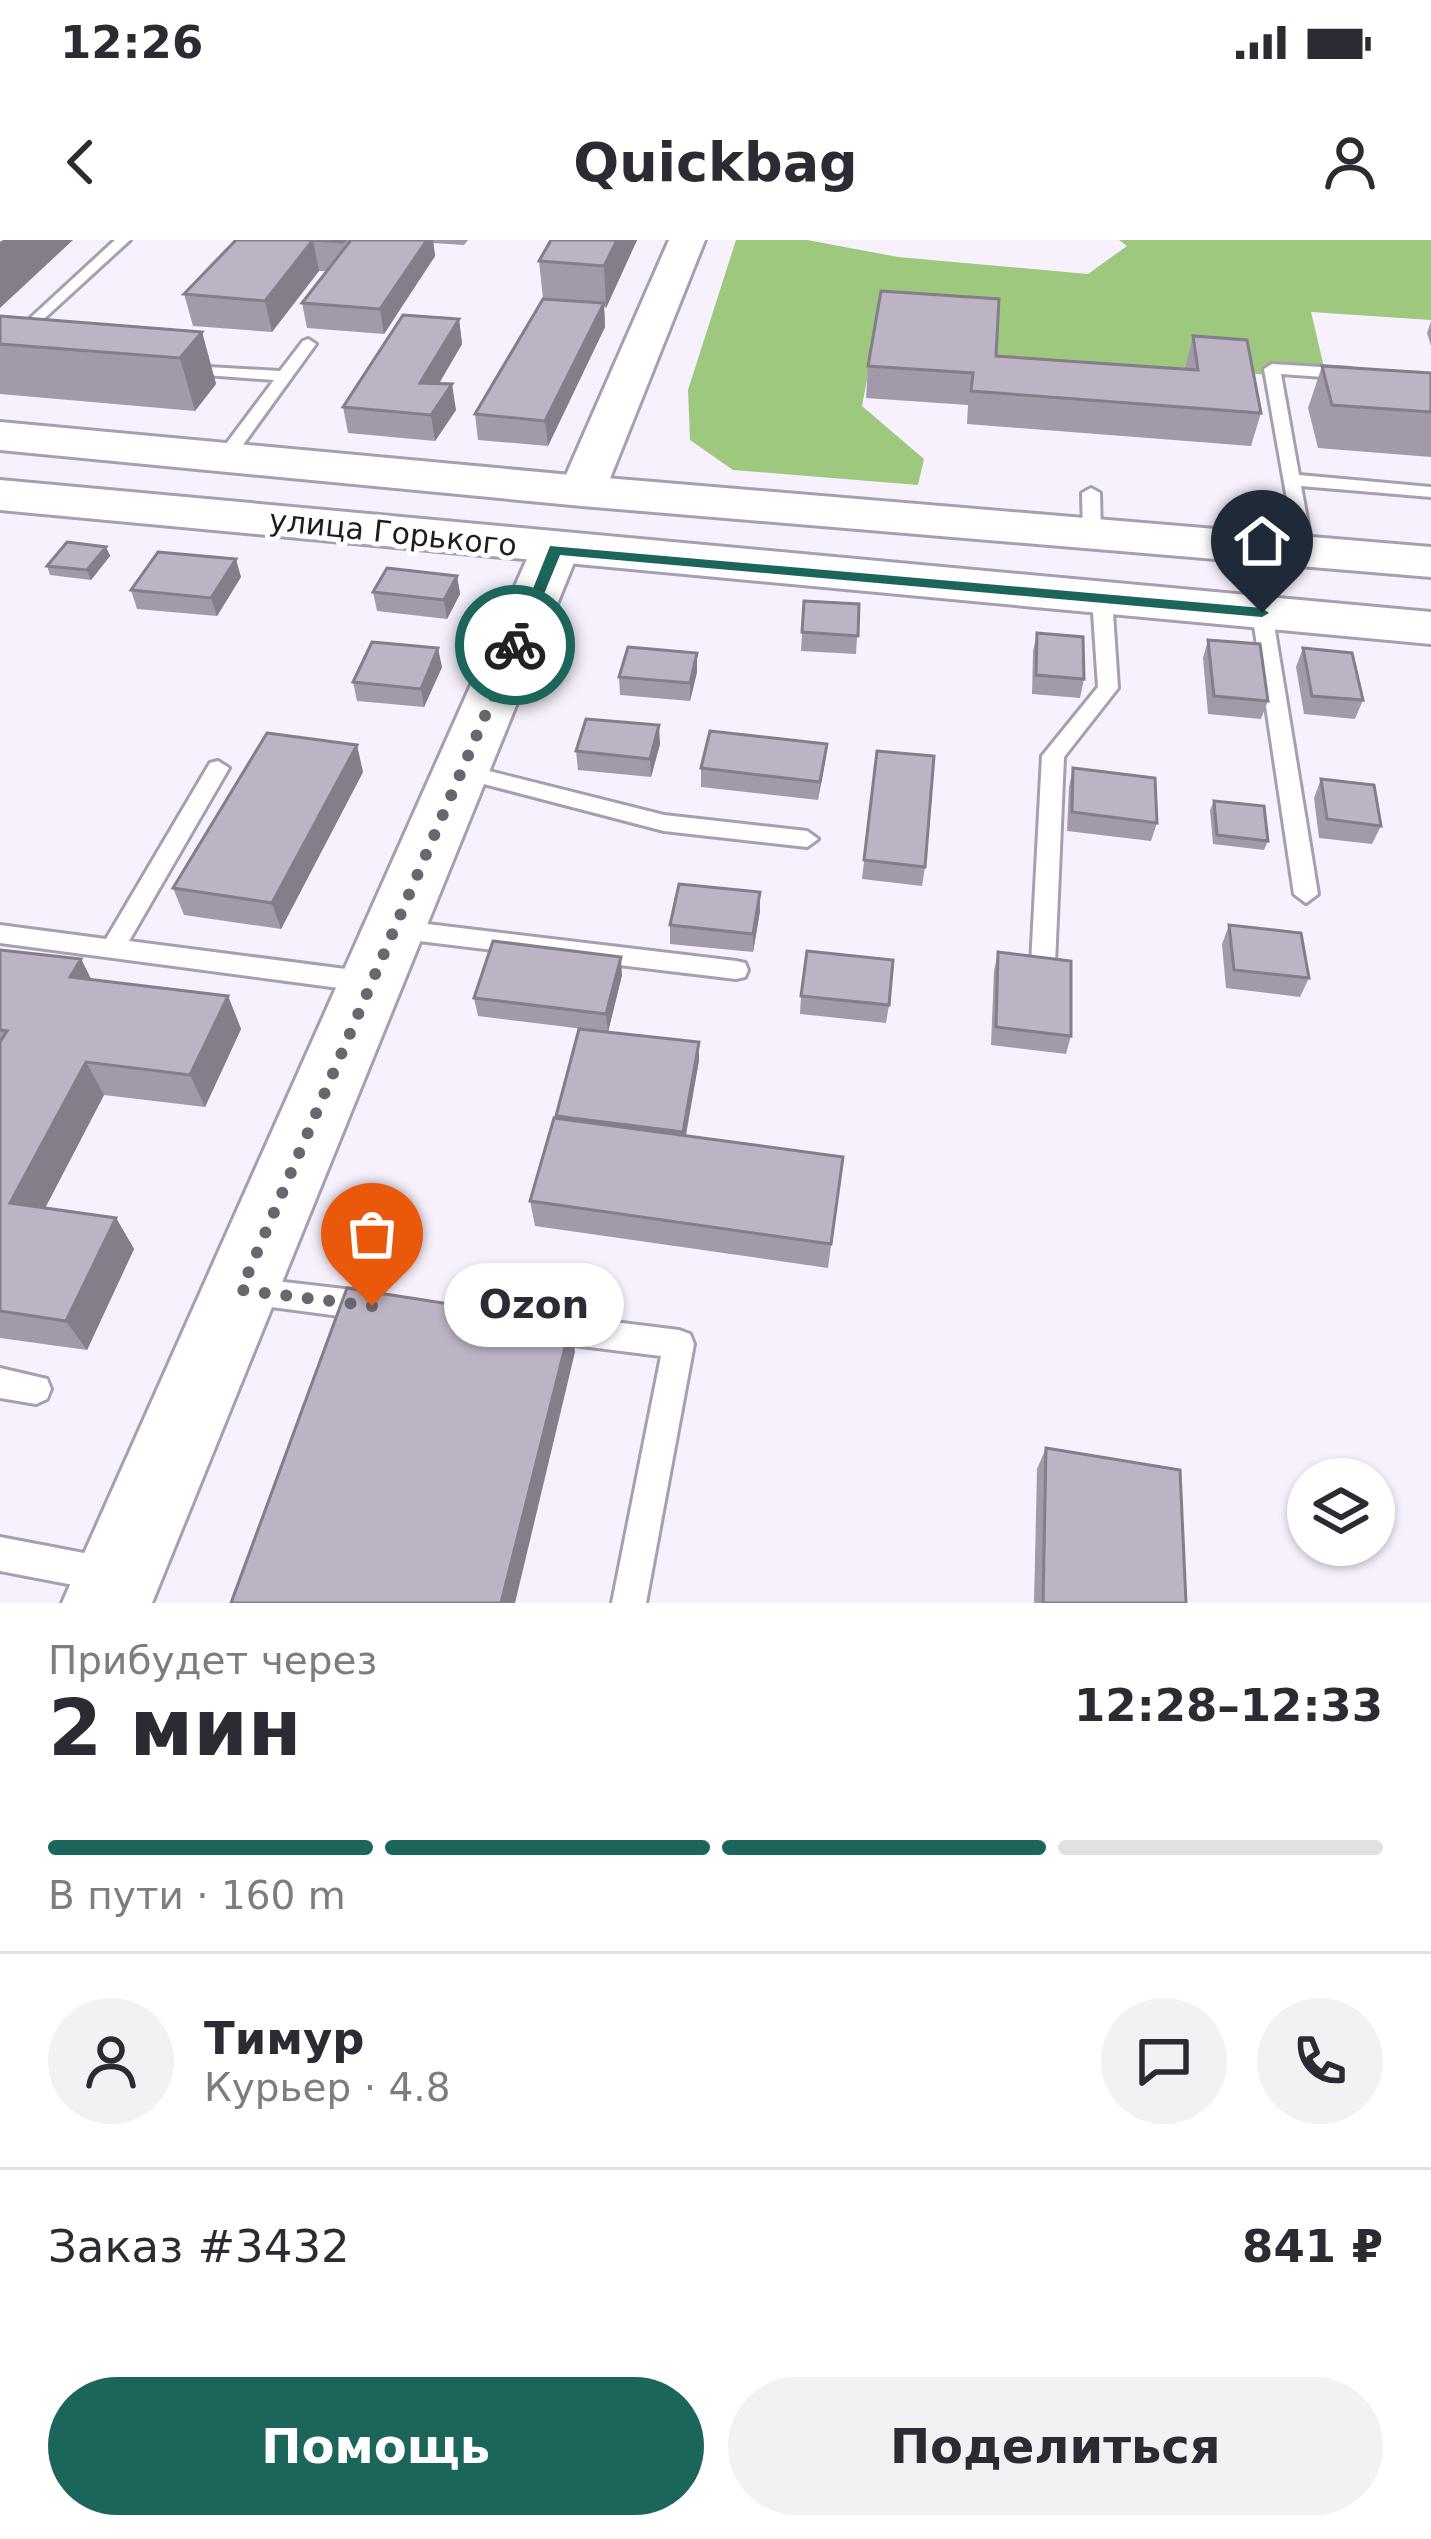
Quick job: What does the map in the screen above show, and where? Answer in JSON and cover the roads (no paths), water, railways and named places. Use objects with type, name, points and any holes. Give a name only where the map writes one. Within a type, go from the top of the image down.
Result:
[{"type":"main road","name":"улица Горького","points":[[0,436],[226,456],[569,520],[1102,598],[1431,628]]},
{"type":"main road","name":"улица Горького","points":[[0,495],[569,520],[1092,513],[1304,551],[1431,562]]},
{"type":"street","points":[[112,1590],[688,240]]},
{"type":"lane","points":[[24,356],[0,354],[123,240]]},
{"type":"lane","points":[[226,456],[308,344]]},
{"type":"lane","points":[[166,367],[284,376]]},
{"type":"lane","points":[[1304,551],[1272,369],[1362,375]]},
{"type":"lane","points":[[1292,480],[1431,492]]},
{"type":"lane","points":[[1043,964],[1053,756],[1108,688],[1102,598]]},
{"type":"lane","points":[[1262,613],[1306,894]]},
{"type":"lane","points":[[112,949],[218,768]]},
{"type":"lane","points":[[461,772],[664,823],[807,839]]},
{"type":"lane","points":[[0,934],[112,949],[736,970]]},
{"type":"lane","points":[[241,1290],[402,1310]]},
{"type":"lane","points":[[518,1324],[679,1344],[628,1603]]},
{"type":"lane","points":[[0,1383],[36,1389]]},
{"type":"lane","points":[[0,1554],[112,1590]]},
{"type":"place","name":"Ozon","points":[[372,1306]]}]
